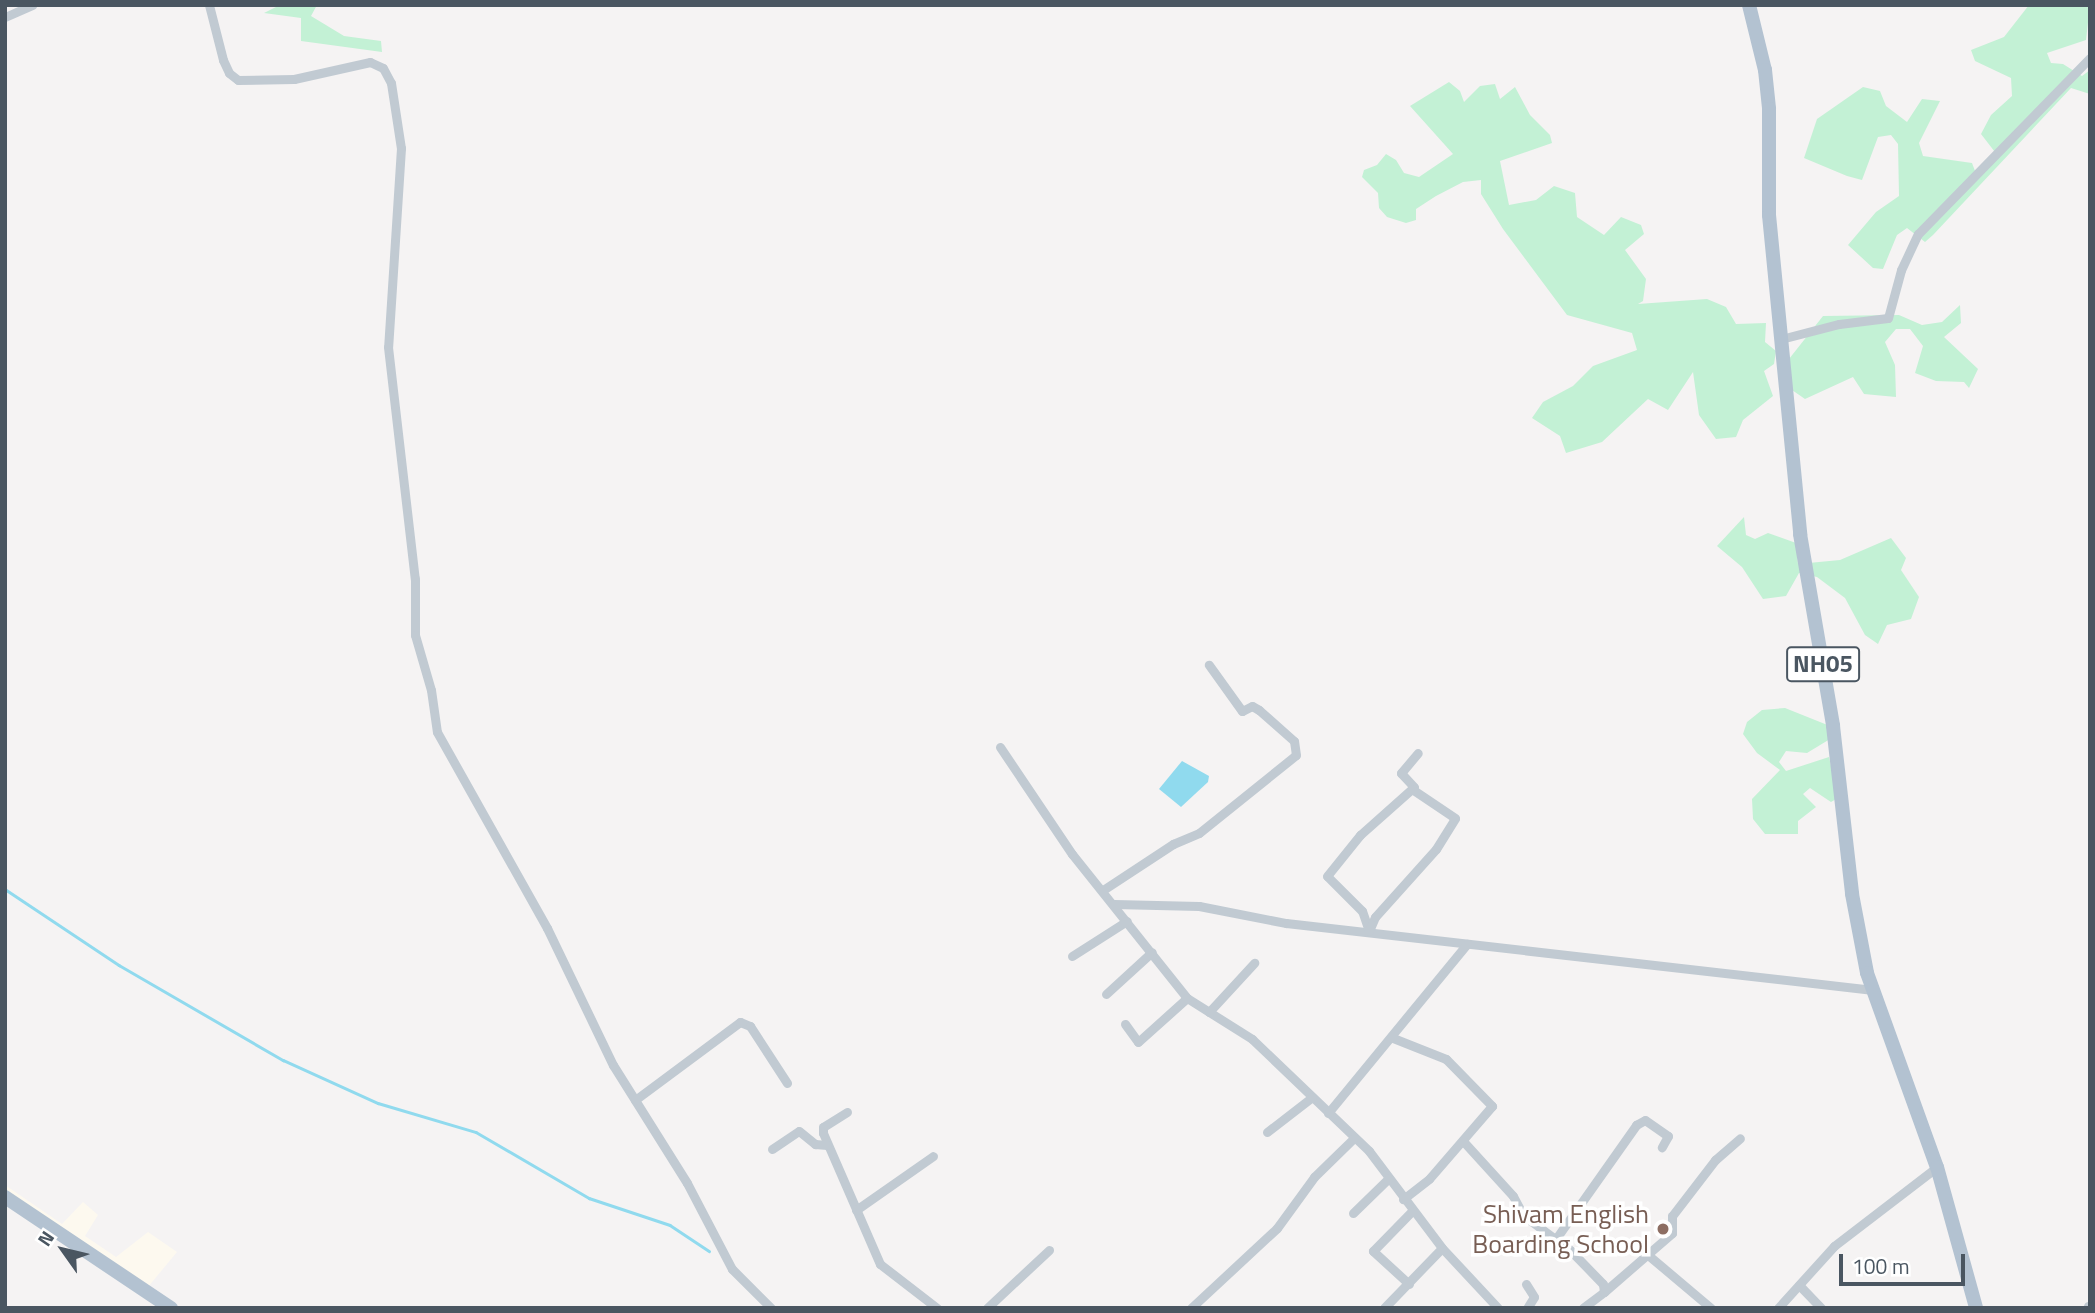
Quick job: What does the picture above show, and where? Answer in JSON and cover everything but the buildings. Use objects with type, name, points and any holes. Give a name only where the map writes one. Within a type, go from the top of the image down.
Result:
[{"type":"main road","name":"NH05","points":[[1749,5],[1765,70],[1769,109],[1768,191],[1800,534],[1833,726],[1852,894],[1872,990],[1937,1167],[1976,1308]]},
{"type":"main road","points":[[5,1197],[171,1308]]},
{"type":"street","points":[[5,17],[32,5]]},
{"type":"street","points":[[209,5],[223,60],[229,74],[238,80],[294,79],[370,62],[383,68],[391,83],[401,148],[388,347],[415,579],[415,635],[431,690],[437,732],[547,928],[596,1035],[687,1183],[732,1269],[771,1308]]},
{"type":"street","points":[[1781,339],[1839,324],[1888,318],[1901,270],[1918,234],[2090,58]]},
{"type":"street","points":[[1103,890],[1199,833],[1296,755],[1294,741],[1259,710],[1252,706],[1242,711],[1209,665]]},
{"type":"street","points":[[1000,747],[1072,854],[1187,998],[1252,1039],[1369,1151],[1412,1212],[1498,1308]]},
{"type":"street","points":[[1369,931],[1376,917],[1436,849],[1455,818],[1412,789],[1401,774],[1418,753]]},
{"type":"street","points":[[1369,931],[1362,911],[1328,876],[1360,835],[1412,789]]},
{"type":"street","points":[[1114,904],[1199,906],[1286,923],[1872,990]]},
{"type":"street","points":[[1072,956],[1128,921]]},
{"type":"street","points":[[1328,1113],[1393,1038],[1466,944]]},
{"type":"street","points":[[1107,994],[1152,952]]},
{"type":"street","points":[[1209,1012],[1254,963]]},
{"type":"street","points":[[1125,1024],[1138,1042],[1187,998]]},
{"type":"street","points":[[635,1100],[740,1022],[750,1026],[787,1083]]},
{"type":"street","points":[[1393,1038],[1446,1059],[1492,1106],[1430,1179],[1403,1199]]},
{"type":"street","points":[[1267,1132],[1311,1098]]},
{"type":"street","points":[[847,1112],[823,1127],[827,1145],[880,1264],[937,1308]]},
{"type":"street","points":[[1555,1240],[1636,1125],[1646,1120],[1668,1136],[1661,1147]]},
{"type":"street","points":[[772,1149],[799,1131],[814,1144],[827,1145]]},
{"type":"street","points":[[1191,1308],[1277,1228],[1314,1177],[1353,1138]]},
{"type":"street","points":[[1583,1308],[1672,1233],[1672,1216],[1715,1160],[1740,1138]]},
{"type":"street","points":[[1462,1141],[1513,1196],[1523,1215],[1583,1262],[1603,1284],[1604,1292]]},
{"type":"street","points":[[856,1210],[933,1156]]},
{"type":"street","points":[[1778,1308],[1834,1246],[1937,1167]]},
{"type":"street","points":[[1353,1213],[1388,1178]]},
{"type":"street","points":[[1409,1284],[1373,1251],[1412,1212]]},
{"type":"street","points":[[1384,1308],[1442,1248]]},
{"type":"street","points":[[987,1308],[1049,1250]]},
{"type":"street","points":[[1648,1255],[1711,1308]]},
{"type":"street","points":[[1526,1284],[1534,1297],[1527,1308]]},
{"type":"street","points":[[1799,1285],[1821,1308]]},
{"type":"shaded area","points":[[5,1185],[62,1224],[83,1202],[98,1215],[85,1236],[116,1257],[148,1232],[177,1252],[143,1293],[5,1205]]},
{"type":"green space","points":[[280,5],[317,5],[311,16],[344,36],[381,41],[382,52],[301,41],[301,18],[264,13]]},
{"type":"green space","points":[[2029,5],[2090,5],[2086,40],[2047,53],[2051,63],[2063,64],[2082,76],[2090,70],[2090,94],[2071,88],[1933,235],[1925,242],[1907,228],[1897,235],[1883,269],[1873,268],[1848,245],[1876,212],[1899,196],[1898,144],[1891,135],[1878,137],[1862,180],[1847,176],[1804,158],[1817,119],[1863,87],[1880,91],[1886,106],[1907,122],[1922,99],[1940,101],[1919,143],[1923,156],[1972,163],[1978,179],[1998,156],[1981,134],[1991,115],[2012,96],[2011,78],[1975,61],[1971,50],[2004,37]]},
{"type":"green space","points":[[1449,82],[1460,91],[1464,102],[1480,86],[1495,84],[1500,99],[1515,87],[1530,115],[1550,135],[1552,143],[1500,161],[1509,205],[1536,200],[1554,186],[1575,193],[1577,217],[1604,235],[1621,217],[1641,225],[1644,234],[1625,250],[1646,279],[1643,301],[1638,304],[1707,299],[1726,307],[1736,324],[1766,323],[1765,342],[1776,351],[1774,364],[1764,371],[1773,396],[1743,420],[1736,437],[1716,439],[1699,415],[1693,372],[1668,410],[1648,399],[1602,442],[1566,453],[1560,436],[1532,418],[1543,402],[1573,386],[1593,366],[1637,350],[1632,333],[1567,315],[1503,229],[1481,194],[1481,180],[1463,182],[1436,196],[1416,209],[1416,220],[1406,223],[1387,217],[1379,208],[1378,193],[1362,177],[1364,170],[1377,165],[1386,154],[1396,160],[1404,173],[1419,177],[1453,154],[1410,106]]},
{"type":"green space","points":[[1960,305],[1961,323],[1944,337],[1978,369],[1969,388],[1964,382],[1936,381],[1915,373],[1923,346],[1910,329],[1896,329],[1885,342],[1895,365],[1896,397],[1864,394],[1853,377],[1805,399],[1792,390],[1789,359],[1823,316],[1899,315],[1922,325],[1942,322]]},
{"type":"green space","points":[[1744,517],[1746,535],[1755,539],[1768,533],[1796,543],[1798,564],[1840,560],[1891,538],[1906,558],[1901,570],[1919,597],[1911,619],[1887,625],[1878,644],[1865,635],[1845,598],[1817,577],[1799,573],[1786,596],[1763,599],[1742,567],[1717,546]]},
{"type":"green space","points":[[1785,708],[1830,726],[1830,739],[1807,753],[1786,751],[1779,762],[1786,771],[1829,757],[1838,798],[1831,802],[1810,788],[1803,794],[1816,807],[1798,821],[1798,834],[1765,834],[1753,819],[1752,799],[1780,770],[1757,753],[1743,734],[1747,722],[1762,710]]},
{"type":"water","points":[[1182,761],[1209,776],[1208,782],[1181,807],[1159,789]]},
{"type":"waterway","points":[[5,889],[119,965],[283,1060],[378,1103],[476,1132],[589,1198],[670,1225],[709,1251]]},
{"type":"place","name":"Shivam English Boarding School","points":[[1663,1229]]}]
